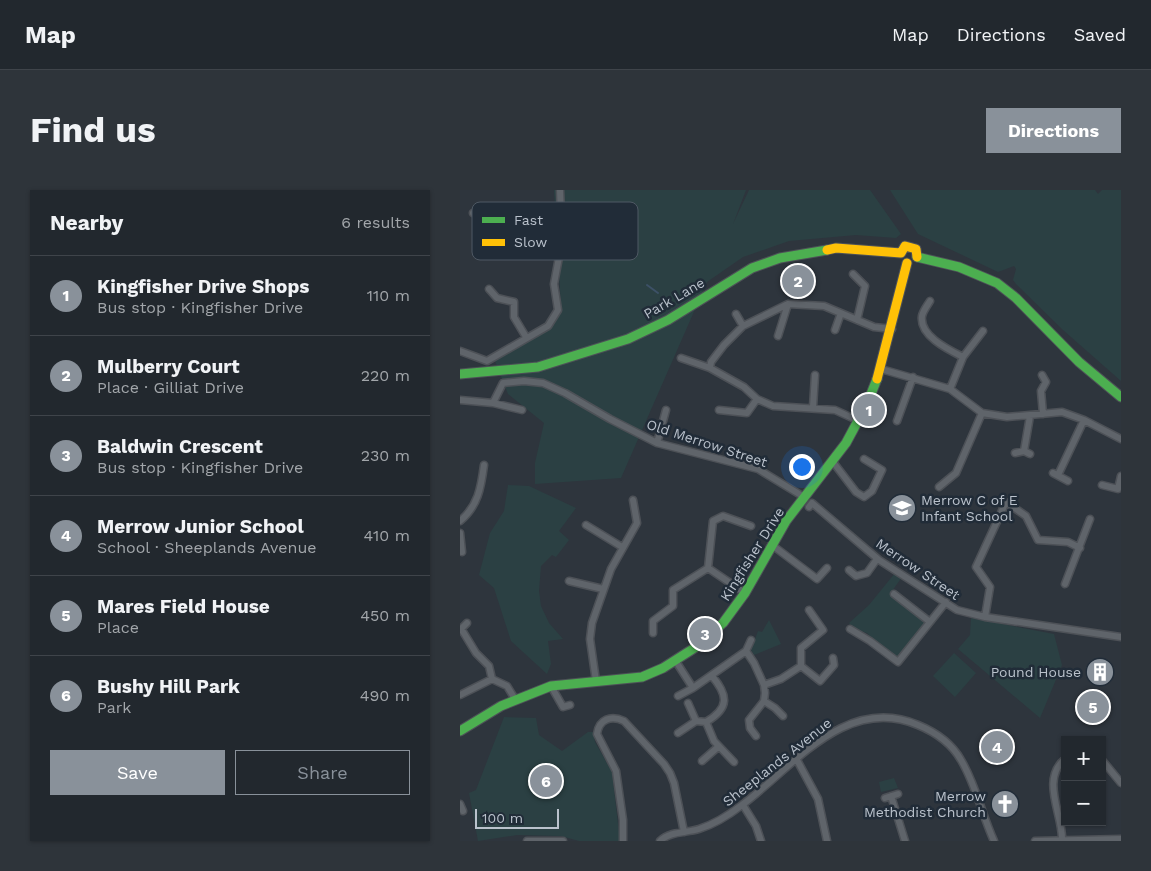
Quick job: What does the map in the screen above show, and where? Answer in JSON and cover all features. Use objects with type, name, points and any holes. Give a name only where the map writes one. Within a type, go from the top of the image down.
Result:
[{"type":"main road","points":[[911,246],[916,248],[918,257],[912,262],[907,263],[901,258],[900,252],[903,248],[911,246]]},
{"type":"main road","name":"Park Lane","points":[[460,374],[538,367],[628,339],[668,320],[752,268],[780,258],[836,248],[900,252]]},
{"type":"main road","points":[[918,257],[959,267],[997,283],[1016,298],[1079,362],[1121,397]]},
{"type":"main road","name":"Kingfisher Drive","points":[[460,731],[486,713],[515,699],[551,686],[642,677],[675,660],[708,637],[745,594],[772,545],[804,497],[833,462],[859,421],[881,369],[907,263]]},
{"type":"street","points":[[460,351],[487,361],[548,326],[558,310],[554,284],[558,260]]},
{"type":"street","points":[[853,274],[865,286],[857,320]]},
{"type":"street","points":[[489,289],[497,298],[514,302],[514,317],[526,337]]},
{"type":"street","points":[[930,301],[922,316],[925,330],[941,345],[963,357]]},
{"type":"street","points":[[710,368],[711,362],[724,345],[743,326],[788,304],[824,306],[874,327],[892,329]]},
{"type":"street","points":[[778,336],[788,304]]},
{"type":"street","points":[[834,330],[842,313]]},
{"type":"street","points":[[736,314],[743,326]]},
{"type":"street","points":[[950,389],[963,357],[983,331]]},
{"type":"street","points":[[681,358],[710,368],[744,388],[757,399],[772,406],[813,407],[835,410],[859,421]]},
{"type":"street","points":[[881,369],[950,389],[982,413],[1007,417],[1062,412],[1084,420],[1121,439]]},
{"type":"street","points":[[813,407],[814,375]]},
{"type":"street","points":[[1042,375],[1046,382],[1041,391],[1043,414]]},
{"type":"street","points":[[897,421],[913,377]]},
{"type":"street","name":"Old Merrow Street","points":[[493,403],[503,383],[524,381],[544,383],[656,443],[758,469],[804,497]]},
{"type":"street","points":[[719,410],[747,413],[757,399]]},
{"type":"street","points":[[460,400],[493,403],[522,410]]},
{"type":"street","points":[[656,443],[666,410]]},
{"type":"street","points":[[940,488],[956,472],[982,413]]},
{"type":"street","points":[[1015,453],[1027,452],[1030,416]]},
{"type":"street","points":[[1068,481],[1056,474],[1084,420]]},
{"type":"street","points":[[833,462],[851,482],[856,492],[864,496],[872,491],[882,470],[864,459]]},
{"type":"street","points":[[460,521],[474,507],[480,494],[484,465]]},
{"type":"street","points":[[1102,485],[1118,489],[1121,476]]},
{"type":"street","points":[[596,681],[590,639],[603,589],[622,547],[637,523],[633,500]]},
{"type":"street","name":"Merrow Street","points":[[809,507],[812,502],[877,559],[957,610],[985,617],[1121,637]]},
{"type":"street","points":[[985,617],[990,587],[976,567],[1006,502],[1026,516],[1038,540],[1068,542],[1080,548]]},
{"type":"street","points":[[708,568],[713,521],[723,516],[751,526]]},
{"type":"street","points":[[1065,584],[1090,519]]},
{"type":"street","points":[[586,525],[622,547]]},
{"type":"street","points":[[836,532],[846,530]]},
{"type":"street","points":[[460,533],[462,552]]},
{"type":"street","points":[[772,545],[817,579],[828,568]]},
{"type":"street","points":[[848,570],[853,578],[867,573],[877,559]]},
{"type":"street","points":[[708,568],[745,594]]},
{"type":"street","points":[[653,633],[653,622],[673,606],[673,590],[708,568]]},
{"type":"street","points":[[569,581],[603,589]]},
{"type":"street","points":[[894,594],[930,622]]},
{"type":"street","points":[[850,629],[898,662],[946,602]]},
{"type":"street","points":[[809,610],[823,630],[800,648],[801,666],[820,681],[834,665],[833,658]]},
{"type":"street","points":[[467,623],[461,630],[476,653],[489,666],[492,679]]},
{"type":"street","points":[[678,696],[712,676],[719,668],[746,651],[751,640]]},
{"type":"street","points":[[746,651],[764,685],[764,702],[749,720],[750,728],[756,736]]},
{"type":"street","points":[[675,660],[693,688]]},
{"type":"street","points":[[764,685],[781,680],[801,666]]},
{"type":"street","points":[[678,733],[696,721],[706,722],[719,713],[724,703],[722,690],[712,676]]},
{"type":"street","points":[[460,695],[492,679]]},
{"type":"street","points":[[492,679],[507,686],[515,699]]},
{"type":"street","points":[[551,686],[563,707],[570,705]]},
{"type":"street","points":[[764,702],[775,708],[783,716]]},
{"type":"street","points":[[688,703],[696,721]]},
{"type":"street","points":[[623,841],[623,820],[616,771],[597,734],[602,722],[608,718],[617,718],[624,721],[664,764],[674,783],[684,832]]},
{"type":"street","name":"Sheeplands Avenue","points":[[660,841],[718,821],[743,805],[834,731],[857,721],[883,718],[914,723],[944,740],[960,758],[972,782],[994,841]]},
{"type":"street","points":[[706,722],[718,746],[734,762]]},
{"type":"street","points":[[702,761],[718,746]]},
{"type":"street","points":[[797,760],[818,799],[827,841]]},
{"type":"street","points":[[1061,765],[1056,772],[1054,782],[1062,840]]},
{"type":"street","points":[[1106,765],[1121,782]]},
{"type":"street","points":[[891,796],[905,841]]},
{"type":"street","points":[[743,805],[756,826],[761,841]]},
{"type":"street","points":[[1035,841],[1121,839]]},
{"type":"street","points":[[527,841],[563,841]]},
{"type":"green space","points":[[554,190],[746,190],[733,224],[749,190],[870,190],[901,234],[896,238],[856,235],[789,241],[743,257],[707,282],[621,478],[535,484],[535,463],[544,423],[508,394],[495,361],[554,325],[561,307],[558,260],[638,260],[638,202],[555,202]]},
{"type":"green space","points":[[890,190],[1095,190],[1098,194],[1102,190],[1121,190],[1121,381],[1063,330],[1016,284],[1013,280],[1016,269],[1014,266],[998,272],[918,234]]},
{"type":"green space","points":[[508,485],[529,486],[576,508],[559,531],[569,540],[556,557],[552,555],[541,566],[539,591],[541,606],[549,623],[563,639],[548,641],[551,664],[547,674],[511,641],[494,588],[479,575],[490,533],[504,511]]},
{"type":"green space","points":[[895,573],[902,577],[890,594],[927,623],[898,659],[867,633],[856,630],[849,623],[869,605]]},
{"type":"green space","points":[[971,618],[1054,634],[1062,665],[1040,718],[958,649],[970,635]]},
{"type":"green space","points":[[769,620],[781,644],[754,655],[751,650],[758,631],[762,632]]},
{"type":"green space","points":[[954,653],[976,673],[955,697],[933,676]]},
{"type":"green space","points":[[504,717],[536,718],[539,735],[562,751],[588,732],[593,732],[595,742],[612,772],[620,841],[579,841],[561,836],[517,835],[478,841],[469,793],[476,790]]},
{"type":"green space","points":[[894,778],[898,788],[881,792],[879,782]]},
{"type":"waterway","points":[[647,285],[658,293]]},
{"type":"traffic: fast","points":[[460,374],[538,367],[628,339],[668,320],[752,268],[780,258],[827,250]]},
{"type":"traffic: fast","points":[[917,257],[959,267],[997,283],[1016,298],[1079,362],[1121,397]]},
{"type":"traffic: fast","points":[[460,731],[501,706],[551,686],[642,677],[663,668],[696,647],[723,623],[745,593],[786,521],[846,443],[867,404],[877,379]]},
{"type":"traffic: slow","points":[[901,253],[905,246],[916,249],[917,257]]},
{"type":"traffic: slow","points":[[827,250],[836,248],[901,253]]},
{"type":"traffic: slow","points":[[877,379],[907,263]]},
{"type":"place","name":"Mulberry Court","points":[[798,281]]},
{"type":"place","name":"Kingfisher Drive Shops","points":[[869,410]]},
{"type":"place","name":"Merrow C of E Infant School","points":[[902,508]]},
{"type":"place","name":"Baldwin Crescent","points":[[705,634]]},
{"type":"place","name":"Pound House","points":[[1100,672]]},
{"type":"place","name":"Mares Field House","points":[[1093,707]]},
{"type":"place","name":"Merrow Junior School","points":[[997,747]]},
{"type":"place","name":"Bushy Hill Park","points":[[546,781]]},
{"type":"place","name":"Merrow Methodist Church","points":[[1005,804]]}]
